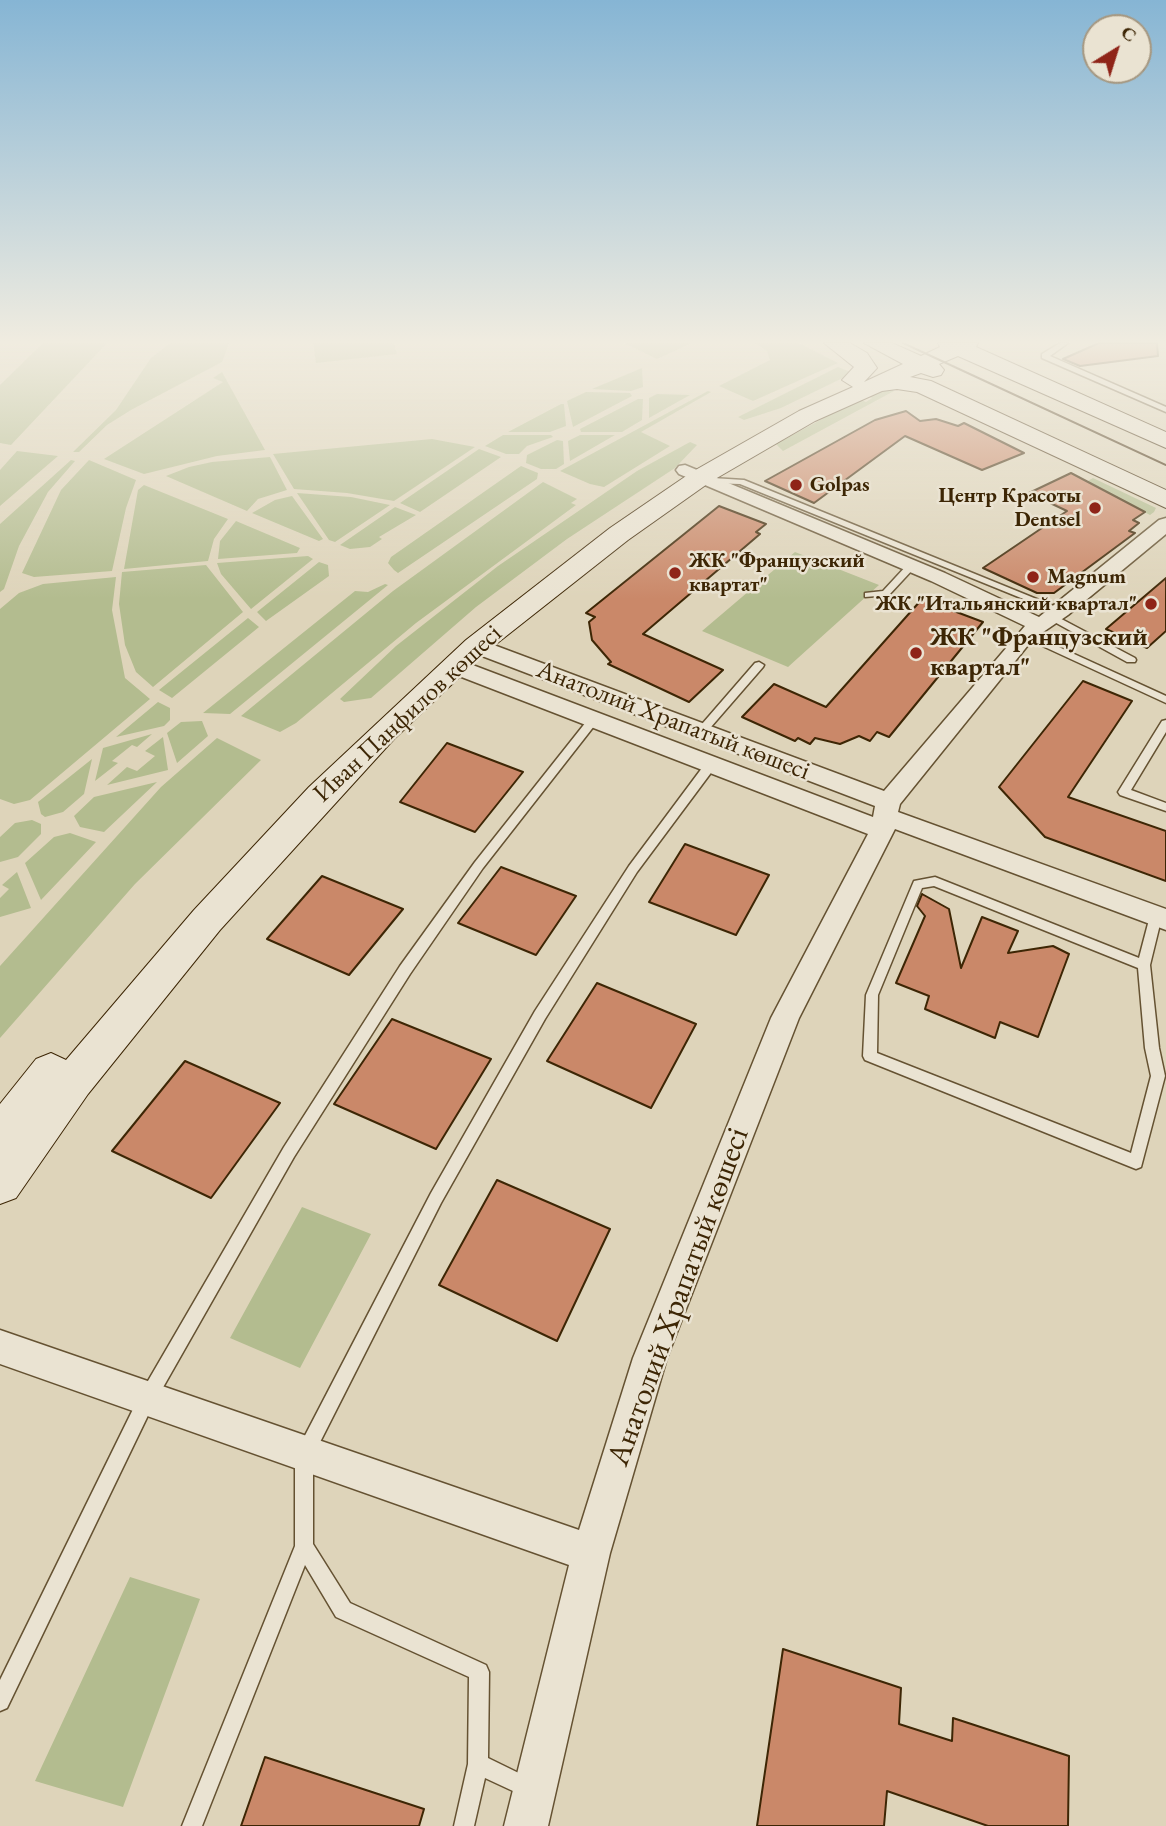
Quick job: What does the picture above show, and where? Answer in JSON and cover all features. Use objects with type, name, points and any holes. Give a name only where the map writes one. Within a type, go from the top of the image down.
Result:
[{"type":"street","name":"Иван Панфилов көшесі","points":[[0,1137],[89,1023],[262,824],[351,734],[456,652],[700,476],[785,428]]},
{"type":"street","points":[[1012,428],[1166,500]]},
{"type":"street","points":[[1059,428],[1166,477]]},
{"type":"street","points":[[1138,428],[1166,441]]},
{"type":"street","points":[[700,476],[1044,622]]},
{"type":"street","name":"Анатолий Храпатый көшесі","points":[[526,1826],[591,1553],[650,1358],[785,1018],[885,816],[1044,622],[1166,524]]},
{"type":"street","name":"Иван Панфилов көшесі","points":[[0,1184],[73,1081],[206,920],[456,652]]},
{"type":"street","name":"Анатолий Храпатый көшесі","points":[[456,652],[701,733],[885,816]]},
{"type":"street","name":"Анатолий Храпатый көшесі","points":[[456,652],[594,719],[712,763],[885,816]]},
{"type":"street","points":[[885,816],[1161,918]]},
{"type":"street","points":[[0,1347],[591,1553]]},
{"type":"lane","points":[[700,476],[741,482],[1131,660]]},
{"type":"lane","points":[[868,595],[886,593],[911,566]]},
{"type":"lane","points":[[1044,622],[1166,700]]},
{"type":"lane","points":[[701,733],[759,664]]},
{"type":"lane","points":[[0,1701],[146,1399],[289,1152],[405,970],[479,865],[594,719]]},
{"type":"lane","points":[[1166,723],[1124,792],[1166,807]]},
{"type":"lane","points":[[192,1826],[304,1546],[304,1455],[436,1198],[540,1015],[633,869],[712,763]]},
{"type":"lane","points":[[1144,965],[935,881],[918,884],[872,995],[870,1056],[1136,1162],[1158,1076],[1152,1048],[1144,965],[1161,918]]},
{"type":"lane","points":[[304,1546],[343,1610],[479,1672],[478,1764],[464,1826]]},
{"type":"lane","points":[[478,1764],[535,1792]]},
{"type":"green space","points":[[0,428],[27,428],[11,445],[0,443]]},
{"type":"green space","points":[[97,428],[104,428],[79,452],[73,452]]},
{"type":"green space","points":[[152,428],[253,428],[265,450],[217,456],[144,474],[104,459]]},
{"type":"green space","points":[[515,428],[560,428],[550,432],[508,432]]},
{"type":"green space","points":[[628,428],[622,432],[581,432],[580,429]]},
{"type":"green space","points":[[639,428],[648,428],[641,432],[670,446],[604,487],[560,471]]},
{"type":"green space","points":[[805,428],[825,428],[783,451],[776,444]]},
{"type":"green space","points":[[503,435],[553,437],[527,446],[519,454],[506,454],[485,446]]},
{"type":"green space","points":[[580,435],[615,435],[570,461],[568,441]]},
{"type":"green space","points":[[432,439],[475,447],[394,501],[347,493],[294,489],[273,454]]},
{"type":"green space","points":[[557,440],[563,441],[564,464],[556,469],[541,469],[526,463],[527,455]]},
{"type":"green space","points":[[690,442],[697,445],[675,468],[567,539],[476,607],[371,698],[344,702],[340,699],[396,646],[498,566],[637,471]]},
{"type":"green space","points":[[479,449],[501,457],[420,512],[400,503]]},
{"type":"green space","points":[[17,451],[58,456],[0,506],[0,470]]},
{"type":"green space","points":[[270,457],[287,490],[258,499],[247,511],[166,476],[212,462]]},
{"type":"green space","points":[[71,460],[75,461],[48,492],[19,546],[4,589],[0,592],[0,524]]},
{"type":"green space","points":[[89,460],[136,480],[126,508],[112,571],[34,577],[22,573],[61,490]]},
{"type":"green space","points":[[521,466],[538,473],[537,479],[398,573],[388,563],[391,557]]},
{"type":"green space","points":[[1093,478],[1156,508],[1154,512],[1150,515],[1086,482]]},
{"type":"green space","points":[[543,482],[577,499],[571,503],[576,505],[416,623],[296,723],[280,732],[241,716],[393,591]]},
{"type":"green space","points":[[144,485],[228,519],[214,539],[208,561],[124,569],[138,490]]},
{"type":"green space","points":[[297,493],[351,497],[390,505],[335,542],[329,540]]},
{"type":"green space","points":[[292,496],[323,539],[319,541],[252,513],[275,500]]},
{"type":"green space","points":[[395,507],[416,515],[379,537],[382,539],[370,547],[350,549],[340,545]]},
{"type":"green space","points":[[236,521],[300,548],[297,553],[218,559],[220,541]]},
{"type":"green space","points":[[795,552],[879,585],[788,667],[702,631]]},
{"type":"green space","points":[[308,556],[313,559],[251,609],[221,574],[217,563]]},
{"type":"green space","points":[[319,562],[328,565],[329,576],[266,621],[257,612]]},
{"type":"green space","points":[[206,565],[243,612],[153,687],[136,672],[125,645],[119,604],[122,572]]},
{"type":"green space","points":[[116,577],[112,610],[125,678],[150,699],[30,800],[14,804],[0,799],[0,609],[19,593],[43,584]]},
{"type":"green space","points":[[388,585],[230,714],[203,713],[355,591],[368,592]]},
{"type":"green space","points":[[248,618],[259,627],[172,698],[159,690]]},
{"type":"green space","points":[[158,702],[170,708],[170,720],[164,726],[116,737]]},
{"type":"green space","points":[[202,721],[208,736],[177,763],[167,733],[181,722]]},
{"type":"green space","points":[[152,734],[137,747],[132,745],[112,761],[118,763],[95,781],[103,748]]},
{"type":"green space","points":[[163,737],[168,770],[107,785],[127,767],[137,771],[155,756],[145,751]]},
{"type":"green space","points":[[217,738],[261,760],[135,884],[0,1038],[0,966],[161,787]]},
{"type":"green space","points":[[92,759],[84,794],[63,812],[45,817],[41,814],[38,802]]},
{"type":"green space","points":[[157,782],[104,832],[80,827],[74,816],[94,797]]},
{"type":"green space","points":[[32,820],[41,824],[41,834],[18,857],[0,862],[0,837],[15,823]]},
{"type":"green space","points":[[70,833],[96,842],[41,900],[25,863],[54,837]]},
{"type":"green space","points":[[17,872],[31,908],[0,917],[0,898],[9,889],[2,885]]},
{"type":"green space","points":[[302,1207],[371,1234],[300,1368],[230,1338]]},
{"type":"green space","points":[[130,1577],[200,1599],[123,1807],[35,1781]]},
{"type":"building","points":[[860,428],[974,428],[1024,453],[982,470],[905,436],[814,503],[765,481]]},
{"type":"building","name":"ЖК \"Французский квартал\"","points":[[1071,473],[1145,512],[1133,520],[1139,523],[1129,531],[1135,533],[1054,593],[1037,593],[983,568],[1067,511],[1029,493]]},
{"type":"building","name":"ЖК \"Французский квартат\"","points":[[719,506],[766,524],[756,532],[760,534],[643,634],[723,670],[689,702],[608,664],[611,662],[592,640],[589,622],[595,617],[586,613]]},
{"type":"building","name":"ЖК \"Итальянский квартал\"","points":[[1166,578],[1166,631],[1147,648],[1106,629]]},
{"type":"building","name":"ЖК \"Французский квартал\"","points":[[922,599],[983,622],[889,737],[877,732],[870,741],[859,736],[840,744],[815,738],[810,744],[798,738],[795,741],[742,717],[774,684],[826,707]]},
{"type":"building","points":[[1083,681],[1132,701],[1068,797],[1166,831],[1166,881],[1045,837],[999,787]]},
{"type":"building","points":[[447,743],[523,772],[475,832],[400,802]]},
{"type":"building","points":[[685,844],[769,875],[736,935],[649,902]]},
{"type":"building","points":[[501,867],[576,896],[536,955],[458,923]]},
{"type":"building","points":[[322,876],[403,909],[349,975],[267,939]]},
{"type":"building","points":[[922,894],[949,909],[961,968],[982,917],[1018,931],[1008,953],[1053,946],[1069,954],[1038,1037],[1000,1022],[995,1038],[925,1009],[929,996],[896,983],[925,916],[917,906]]},
{"type":"building","points":[[597,983],[696,1024],[651,1108],[547,1061]]},
{"type":"building","points":[[392,1019],[491,1059],[436,1149],[334,1104]]},
{"type":"building","points":[[185,1061],[280,1103],[211,1198],[112,1151]]},
{"type":"building","points":[[497,1180],[610,1229],[557,1341],[439,1285]]},
{"type":"building","points":[[783,1649],[901,1688],[899,1724],[952,1741],[953,1718],[1069,1756],[1068,1826],[988,1826],[887,1791],[884,1826],[757,1826]]},
{"type":"building","points":[[265,1757],[424,1809],[419,1826],[241,1826]]},
{"type":"tram line","points":[[1087,428],[1166,465]]},
{"type":"place","name":"Golpas","points":[[796,485]]},
{"type":"place","name":"Центр Красоты Dentsel","points":[[1095,508]]},
{"type":"place","name":"ЖК \"Французский квартат\"","points":[[675,573]]},
{"type":"place","name":"Magnum","points":[[1033,577]]},
{"type":"place","name":"ЖК \"Итальянский квартал\"","points":[[1151,604]]},
{"type":"place","name":"ЖК \"Французский квартал\"","points":[[916,653]]}]
